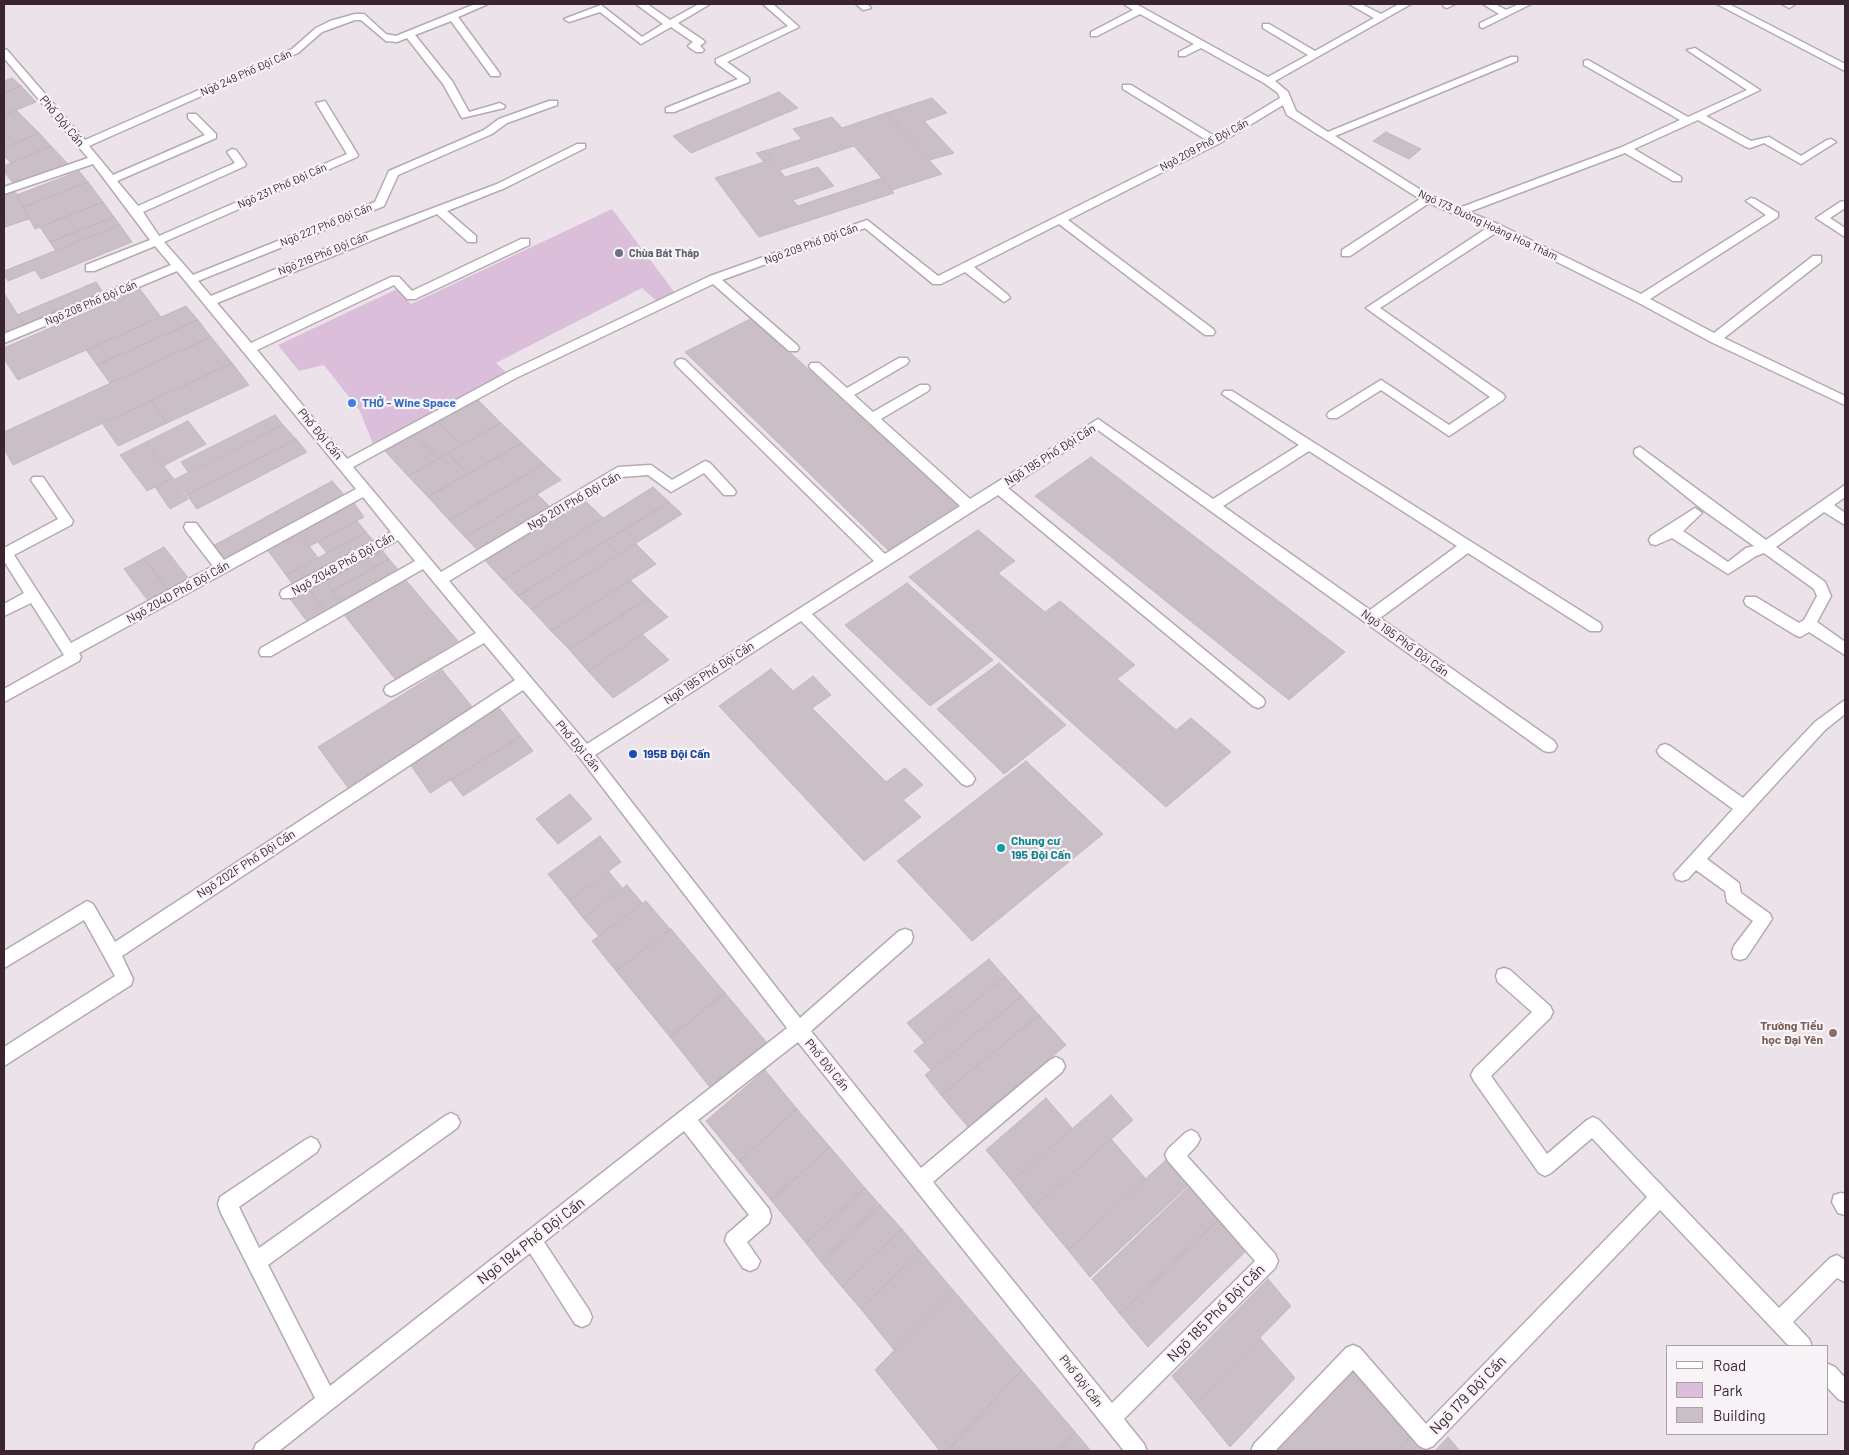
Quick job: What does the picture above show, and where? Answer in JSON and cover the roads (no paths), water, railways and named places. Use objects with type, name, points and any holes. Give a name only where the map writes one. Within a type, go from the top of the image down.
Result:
[{"type":"street","name":"Ngõ 249 Phố Đội Cấn","points":[[83,145],[295,51],[319,30],[333,23],[355,16],[364,17],[388,39],[410,35],[483,4]]},
{"type":"street","points":[[641,4],[700,42],[693,46],[699,50]]},
{"type":"street","points":[[569,19],[601,8],[641,41],[705,4]]},
{"type":"street","points":[[670,110],[746,80],[720,61],[794,27],[766,4]]},
{"type":"street","name":"Ngõ 173 Đường Hoàng Hoa Thám","points":[[1129,4],[1268,81],[1283,92],[1287,98],[1291,113],[1428,199],[1496,227],[1641,299],[1715,339],[1845,401]]},
{"type":"street","points":[[1354,4],[1381,18]]},
{"type":"street","points":[[1268,81],[1406,4]]},
{"type":"street","points":[[1488,4],[1506,14]]},
{"type":"street","points":[[1483,25],[1526,4]]},
{"type":"street","points":[[1722,4],[1845,68]]},
{"type":"street","points":[[1094,34],[1140,10]]},
{"type":"street","points":[[453,17],[495,74]]},
{"type":"street","points":[[1266,26],[1315,55]]},
{"type":"street","points":[[410,35],[448,83],[466,116],[500,106]]},
{"type":"street","points":[[1182,54],[1201,44]]},
{"type":"street","points":[[1460,211],[1626,149],[1692,117],[1755,90],[1692,50]]},
{"type":"street","name":"Phố Đội Cấn","points":[[5,54],[83,145],[136,211],[156,241],[210,302],[424,562],[585,753],[799,1030],[1137,1451]]},
{"type":"street","points":[[1326,136],[1514,60]]},
{"type":"street","points":[[1588,63],[1750,146],[1765,139],[1801,161],[1831,142]]},
{"type":"street","points":[[1127,86],[1216,141]]},
{"type":"street","name":"Ngõ 209 Phố Đội Cấn","points":[[346,465],[512,375],[714,279],[867,224],[937,281],[1216,141],[1287,98]]},
{"type":"street","name":"Ngõ 227 Phố Đội Cấn","points":[[190,280],[380,204],[393,173],[488,132],[503,121],[553,103]]},
{"type":"street","name":"Ngõ 231 Phố Đội Cấn","points":[[156,241],[352,154],[321,104]]},
{"type":"street","points":[[110,180],[212,136],[192,116]]},
{"type":"street","name":"Ngõ 219 Phố Đội Cấn","points":[[210,302],[323,254],[501,186],[581,146]]},
{"type":"street","points":[[1626,149],[1677,179]]},
{"type":"street","points":[[136,211],[241,164],[232,152]]},
{"type":"street","points":[[4,191],[94,160]]},
{"type":"street","points":[[1346,253],[1428,199]]},
{"type":"street","points":[[1641,299],[1774,214],[1751,201]]},
{"type":"street","points":[[1844,204],[1822,218],[1845,234]]},
{"type":"street","points":[[438,209],[472,239]]},
{"type":"street","points":[[1060,220],[1209,332]]},
{"type":"street","points":[[1332,415],[1381,384],[1448,431],[1499,397],[1372,308],[1496,227]]},
{"type":"street","points":[[90,268],[156,241]]},
{"type":"street","points":[[249,349],[395,280],[411,296],[524,242]]},
{"type":"street","points":[[1715,339],[1817,259]]},
{"type":"street","name":"Ngõ 208 Phố Đội Cấn","points":[[4,339],[178,266]]},
{"type":"street","points":[[967,267],[1004,298]]},
{"type":"street","points":[[714,279],[793,348]]},
{"type":"street","points":[[846,394],[903,361]]},
{"type":"street","points":[[681,363],[883,561]]},
{"type":"street","points":[[815,366],[969,506]]},
{"type":"street","points":[[873,418],[924,388]]},
{"type":"street","points":[[1228,394],[1595,627]]},
{"type":"street","name":"Ngõ 195 Phố Đội Cấn","points":[[585,753],[1098,424],[1549,746]]},
{"type":"street","points":[[1213,506],[1309,445]]},
{"type":"street","points":[[1640,452],[1708,506],[1820,586],[1824,596],[1809,624],[1800,632],[1751,601]]},
{"type":"street","name":"Ngõ 201 Phố Đội Cấn","points":[[439,580],[618,472],[652,470],[671,487],[705,466],[729,492]]},
{"type":"street","points":[[38,480],[66,521],[6,553],[69,651]]},
{"type":"street","points":[[998,487],[1258,702]]},
{"type":"street","name":"Ngõ 204D Phố Đội Cấn","points":[[4,696],[74,657],[69,651],[365,490]]},
{"type":"street","points":[[1673,531],[1728,569],[1750,552],[1766,547],[1845,490]]},
{"type":"street","points":[[1824,506],[1845,520]]},
{"type":"street","points":[[1656,540],[1673,531],[1695,513]]},
{"type":"street","points":[[191,528],[222,568]]},
{"type":"street","name":"Ngõ 204B Phố Đội Cấn","points":[[287,594],[400,533]]},
{"type":"street","points":[[1370,618],[1467,546]]},
{"type":"street","points":[[266,652],[424,562]]},
{"type":"street","points":[[4,610],[33,595]]},
{"type":"street","points":[[802,613],[966,779]]},
{"type":"street","points":[[1809,624],[1845,649]]},
{"type":"street","points":[[391,690],[486,634]]},
{"type":"street","name":"Ngõ 202F Phố Đội Cấn","points":[[112,953],[525,681]]},
{"type":"street","points":[[1682,874],[1820,726],[1845,706]]},
{"type":"street","points":[[1664,751],[1744,808]]},
{"type":"street","points":[[1696,860],[1733,888],[1733,896],[1764,919],[1740,952]]},
{"type":"street","points":[[4,960],[87,909],[125,979],[4,1057]]},
{"type":"street","name":"Ngõ 194 Phố Đội Cấn","points":[[262,1451],[799,1030],[905,937]]},
{"type":"street","points":[[1504,976],[1544,1012],[1480,1075],[1545,1167],[1593,1126],[1659,1198],[1801,1345]]},
{"type":"street","points":[[921,1180],[1056,1066]]},
{"type":"street","points":[[686,1119],[762,1216],[734,1241],[750,1260]]},
{"type":"street","points":[[256,1262],[451,1122]]},
{"type":"street","name":"Ngõ 185 Phố Đội Cấn","points":[[1111,1418],[1268,1261],[1174,1155],[1191,1138]]},
{"type":"street","points":[[311,1146],[227,1204],[327,1401]]},
{"type":"street","name":"Ngõ 179 Đội Cấn","points":[[1261,1451],[1353,1355],[1426,1439],[1659,1198]]},
{"type":"street","points":[[532,1240],[582,1317]]},
{"type":"street","points":[[1779,1322],[1837,1265],[1845,1273]]},
{"type":"street","points":[[1829,1375],[1845,1392]]},
{"type":"place","name":"Chùa Bát Tháp","points":[[619,253]]},
{"type":"place","name":"THỞ - Wine Space","points":[[352,403]]},
{"type":"place","name":"195B Đội Cấn","points":[[633,754]]},
{"type":"place","name":"Chung cư 195 Đội Cấn","points":[[1001,848]]},
{"type":"place","name":"Trường Tiểu học Đại Yên","points":[[1833,1033]]}]
